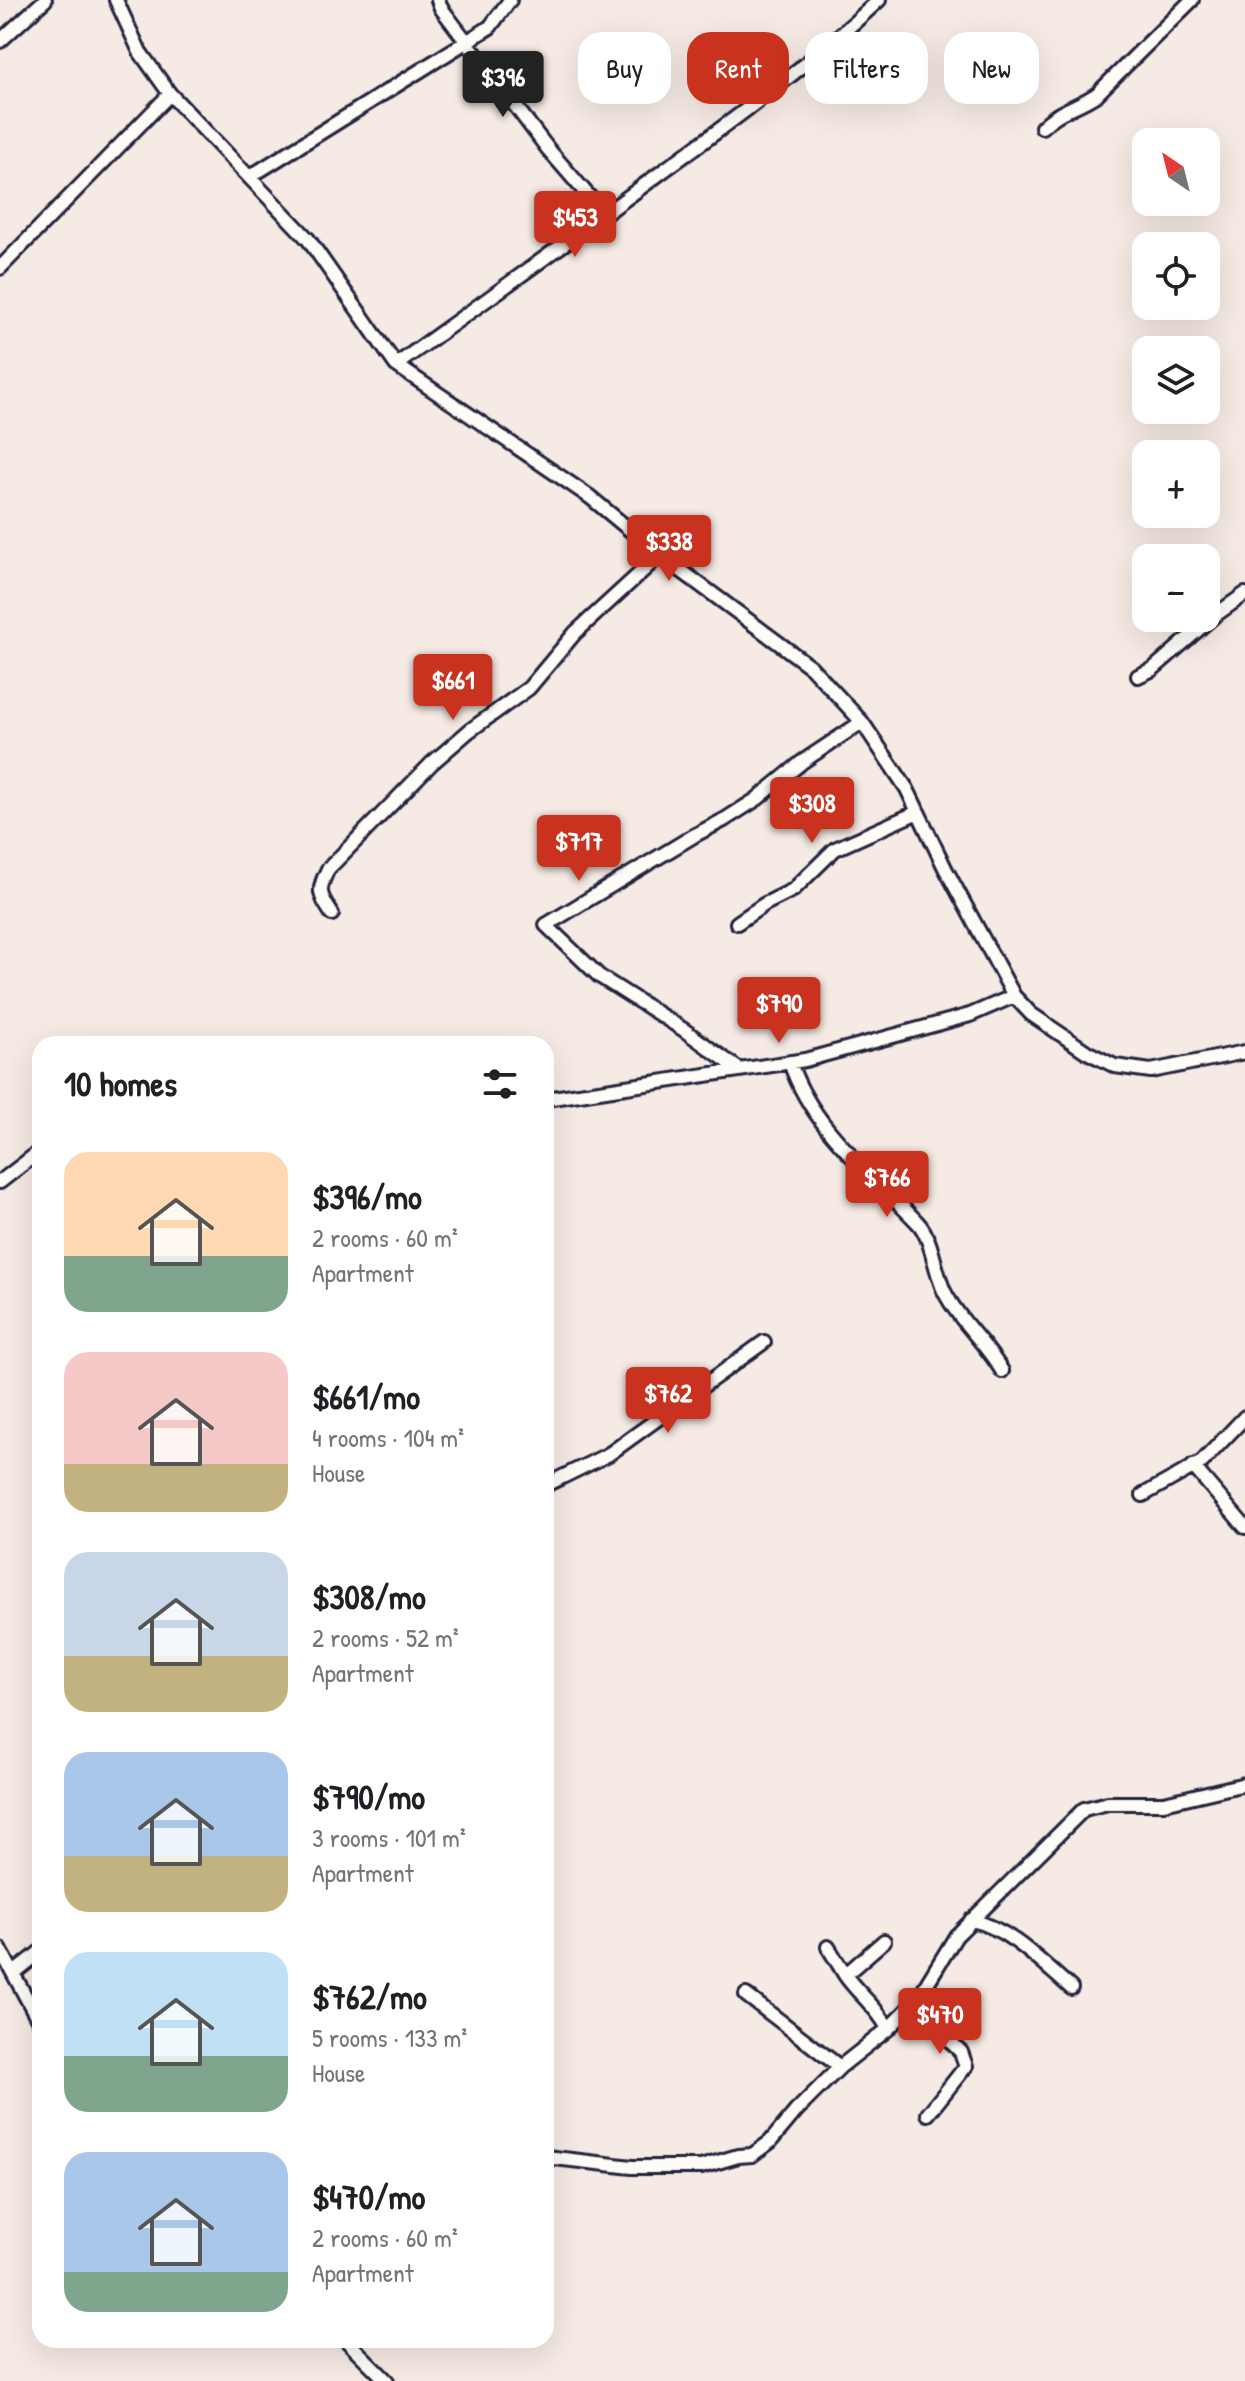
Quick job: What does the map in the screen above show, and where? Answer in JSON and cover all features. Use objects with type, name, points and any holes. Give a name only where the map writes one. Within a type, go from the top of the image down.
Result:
[{"type":"street","points":[[0,41],[45,0]]},
{"type":"street","points":[[116,0],[140,52],[170,94],[308,239],[396,365],[590,497],[660,555],[811,667],[862,722],[907,789],[1014,996],[1031,1014],[1115,1066],[1151,1071],[1245,1052]]},
{"type":"street","points":[[438,0],[466,42],[548,149],[605,215]]},
{"type":"street","points":[[251,176],[490,27],[510,0]]},
{"type":"street","points":[[396,365],[732,121],[879,0]]},
{"type":"street","points":[[1042,127],[1071,105],[1081,105],[1097,94],[1192,0]]},
{"type":"street","points":[[0,268],[170,94]]},
{"type":"street","points":[[332,914],[321,896],[320,885],[328,869],[432,763],[540,678],[575,633],[660,555]]},
{"type":"street","points":[[1138,676],[1153,669],[1214,616],[1245,594]]},
{"type":"street","points":[[737,1068],[599,976],[546,925],[757,799],[802,762],[862,722]]},
{"type":"street","points":[[737,923],[793,890],[835,849],[918,812]]},
{"type":"street","points":[[554,1098],[790,1062],[970,1015],[1014,996]]},
{"type":"street","points":[[790,1062],[803,1096],[825,1126],[917,1221],[944,1291],[1002,1371]]},
{"type":"street","points":[[0,1182],[32,1157]]},
{"type":"street","points":[[554,1481],[609,1454],[764,1342]]},
{"type":"street","points":[[1143,1495],[1202,1462],[1245,1417]]},
{"type":"street","points":[[1193,1466],[1245,1527]]},
{"type":"street","points":[[554,2158],[632,2167],[701,2167],[752,2155],[770,2142],[840,2067],[888,2029],[917,2000],[956,1936],[1084,1809],[1108,1803],[1164,1803],[1245,1784]]},
{"type":"street","points":[[971,1920],[983,1922],[999,1931],[1071,1988]]},
{"type":"street","points":[[845,1975],[884,1941]]},
{"type":"street","points":[[828,1947],[856,1991],[882,2014],[888,2029]]},
{"type":"street","points":[[0,1949],[32,2008]]},
{"type":"street","points":[[14,1973],[32,1958]]},
{"type":"street","points":[[746,1995],[840,2067]]},
{"type":"street","points":[[917,2000],[931,2022],[961,2052],[966,2066],[928,2114]]},
{"type":"street","points":[[357,2348],[387,2381]]}]
